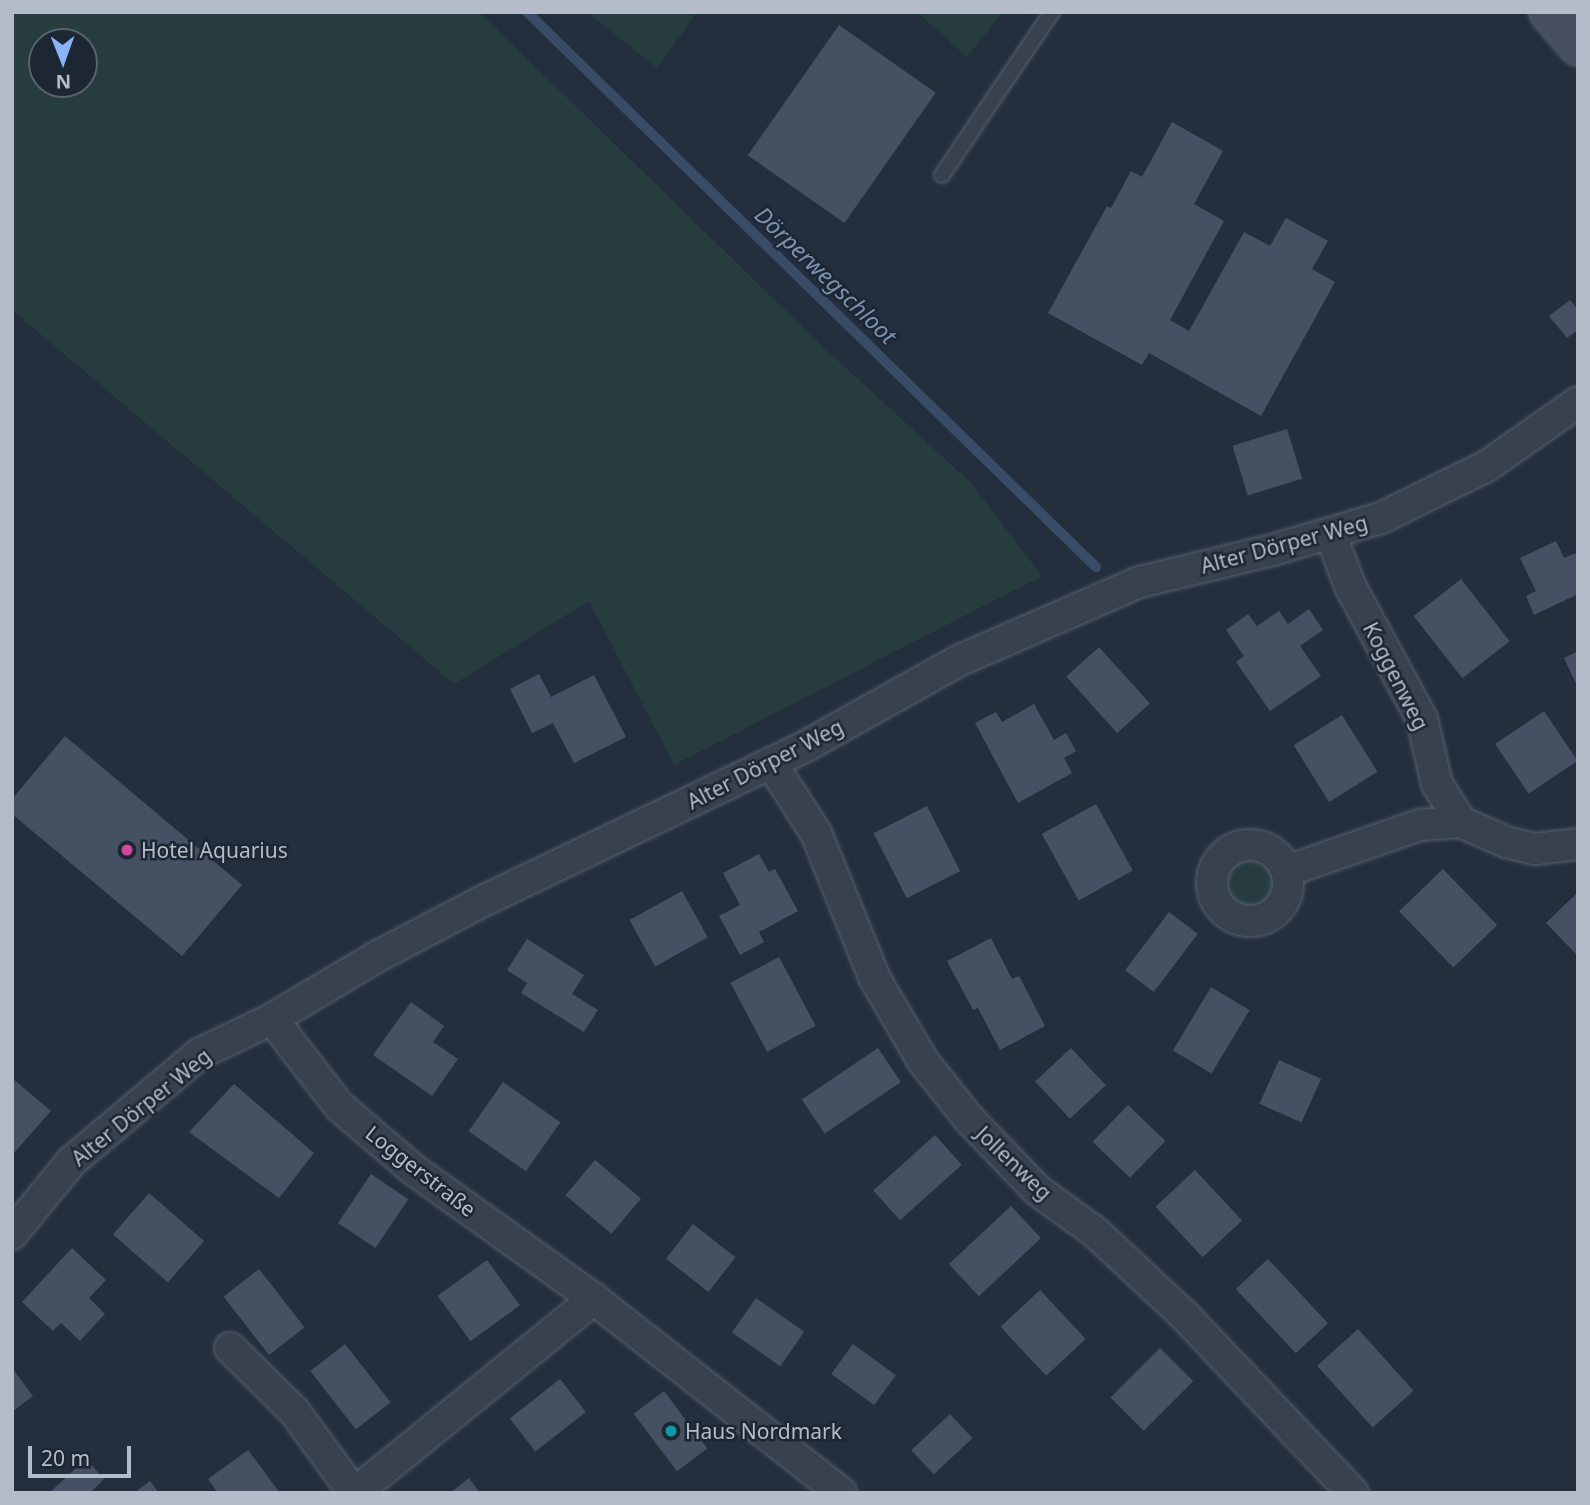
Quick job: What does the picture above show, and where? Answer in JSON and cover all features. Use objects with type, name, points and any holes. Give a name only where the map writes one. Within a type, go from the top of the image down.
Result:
[{"type":"street","points":[[1549,12],[1578,46]]},
{"type":"street","name":"Alter Dörper Weg","points":[[12,1234],[72,1161],[199,1054],[272,1019],[380,954],[481,902],[771,763],[958,661],[1140,582],[1381,518],[1487,466],[1578,402]]},
{"type":"street","name":"Koggenweg","points":[[1330,533],[1350,586],[1422,719],[1437,784],[1461,822]]},
{"type":"street","name":"Jollenweg","points":[[771,763],[816,833],[874,979],[923,1061],[969,1119],[1037,1190],[1095,1232],[1185,1316],[1353,1493]]},
{"type":"street","points":[[1420,825],[1437,784]]},
{"type":"street","points":[[1287,872],[1420,825],[1461,822],[1506,842],[1535,849],[1578,844]]},
{"type":"street","name":"Loggerstraße","points":[[272,1019],[339,1106],[414,1170],[594,1299],[841,1493]]},
{"type":"street","points":[[230,1348],[295,1411],[355,1493],[594,1299]]},
{"type":"lane","points":[[942,175],[1052,12]]},
{"type":"green space","points":[[12,12],[479,12],[822,346],[971,483],[1042,576],[674,765],[589,601],[454,684],[12,310]]},
{"type":"green space","points":[[587,12],[697,12],[657,68]]},
{"type":"green space","points":[[917,12],[1003,12],[967,57]]},
{"type":"green space","points":[[1251,858],[1269,865],[1276,883],[1269,901],[1251,908],[1233,901],[1226,883],[1233,865]]},
{"type":"building","points":[[839,25],[936,93],[844,223],[748,155]]},
{"type":"building","points":[[1172,122],[1223,151],[1194,204],[1224,221],[1170,320],[1189,331],[1244,232],[1270,246],[1286,218],[1328,241],[1312,269],[1335,282],[1261,416],[1149,353],[1142,365],[1048,313],[1107,206],[1111,208],[1131,171],[1142,177]]},
{"type":"building","points":[[1570,300],[1578,310],[1578,330],[1567,338],[1549,316]]},
{"type":"building","points":[[1287,429],[1302,479],[1248,495],[1232,446]]},
{"type":"building","points":[[1556,541],[1564,558],[1576,553],[1578,557],[1578,594],[1534,615],[1526,596],[1536,591],[1520,558]]},
{"type":"building","points":[[1461,579],[1510,641],[1462,678],[1414,616]]},
{"type":"building","points":[[1309,609],[1323,630],[1300,646],[1321,676],[1270,711],[1236,662],[1244,656],[1226,630],[1248,614],[1257,626],[1279,611],[1288,624]]},
{"type":"building","points":[[1099,647],[1150,703],[1117,733],[1066,676]]},
{"type":"building","points":[[1578,651],[1578,688],[1564,658]]},
{"type":"building","points":[[539,674],[551,697],[594,675],[626,737],[574,763],[553,723],[532,733],[510,689]]},
{"type":"building","points":[[1034,704],[1054,740],[1066,733],[1076,751],[1064,758],[1072,773],[1018,803],[975,723],[996,712],[1002,722]]},
{"type":"building","points":[[1544,711],[1578,761],[1529,794],[1495,744]]},
{"type":"building","points":[[1342,715],[1378,772],[1329,802],[1294,745]]},
{"type":"building","name":"Hotel Aquarius","points":[[65,736],[242,885],[182,956],[12,814],[12,799]]},
{"type":"building","points":[[1096,804],[1133,870],[1079,901],[1042,834]]},
{"type":"building","points":[[927,806],[960,871],[907,898],[874,833]]},
{"type":"building","points":[[759,854],[769,872],[775,869],[798,911],[759,932],[764,942],[740,955],[719,916],[740,905],[723,873]]},
{"type":"building","points":[[1443,869],[1497,925],[1453,967],[1399,911]]},
{"type":"building","points":[[682,891],[708,937],[655,966],[630,920]]},
{"type":"building","points":[[1578,892],[1578,956],[1546,923]]},
{"type":"building","points":[[1169,912],[1198,934],[1154,992],[1125,970]]},
{"type":"building","points":[[991,938],[1012,979],[1019,976],[1045,1026],[1000,1050],[978,1008],[973,1010],[947,961]]},
{"type":"building","points":[[527,939],[584,975],[572,994],[598,1010],[584,1032],[521,993],[527,983],[507,970]]},
{"type":"building","points":[[779,957],[816,1026],[767,1052],[730,983]]},
{"type":"building","points":[[1211,987],[1250,1010],[1211,1074],[1173,1050]]},
{"type":"building","points":[[411,1002],[444,1026],[433,1042],[458,1059],[432,1096],[373,1055]]},
{"type":"building","points":[[878,1048],[901,1082],[825,1133],[802,1099]]},
{"type":"building","points":[[1071,1048],[1106,1085],[1070,1119],[1035,1081]]},
{"type":"building","points":[[1279,1060],[1321,1079],[1301,1123],[1259,1104]]},
{"type":"building","points":[[12,1078],[51,1111],[12,1155]]},
{"type":"building","points":[[503,1082],[560,1122],[526,1171],[469,1131]]},
{"type":"building","points":[[234,1084],[314,1153],[279,1198],[189,1132]]},
{"type":"building","points":[[1128,1105],[1165,1141],[1130,1178],[1093,1142]]},
{"type":"building","points":[[935,1135],[962,1165],[900,1220],[873,1191]]},
{"type":"building","points":[[595,1160],[641,1199],[611,1234],[565,1195]]},
{"type":"building","points":[[1195,1170],[1242,1220],[1203,1257],[1156,1207]]},
{"type":"building","points":[[371,1174],[408,1199],[375,1248],[338,1223]]},
{"type":"building","points":[[149,1193],[204,1241],[168,1282],[113,1235]]},
{"type":"building","points":[[1011,1206],[1041,1238],[979,1296],[949,1264]]},
{"type":"building","points":[[693,1224],[736,1257],[708,1292],[666,1259]]},
{"type":"building","points":[[72,1248],[106,1280],[89,1298],[105,1314],[80,1341],[61,1323],[53,1331],[22,1302]]},
{"type":"building","points":[[1268,1259],[1328,1323],[1296,1353],[1236,1289]]},
{"type":"building","points":[[487,1260],[520,1305],[471,1341],[438,1296]]},
{"type":"building","points":[[259,1269],[305,1327],[269,1355],[224,1297]]},
{"type":"building","points":[[1040,1290],[1086,1339],[1046,1376],[1001,1327]]},
{"type":"building","points":[[756,1298],[804,1332],[780,1366],[732,1332]]},
{"type":"building","points":[[1358,1329],[1414,1391],[1373,1427],[1317,1366]]},
{"type":"building","points":[[345,1344],[391,1402],[356,1429],[310,1371]]},
{"type":"building","points":[[853,1344],[896,1375],[874,1405],[831,1374]]},
{"type":"building","points":[[1160,1348],[1193,1381],[1144,1431],[1111,1397]]},
{"type":"building","points":[[12,1368],[33,1396],[12,1412]]},
{"type":"building","points":[[560,1379],[586,1412],[535,1451],[510,1418]]},
{"type":"building","name":"Haus Nordmark","points":[[664,1391],[707,1449],[677,1471],[634,1414]]},
{"type":"building","points":[[950,1414],[973,1438],[934,1474],[911,1450]]},
{"type":"building","points":[[248,1450],[280,1493],[218,1493],[208,1479]]},
{"type":"building","points":[[86,1459],[104,1479],[90,1493],[49,1493]]},
{"type":"building","points":[[469,1478],[480,1493],[450,1493]]},
{"type":"building","points":[[150,1481],[159,1493],[134,1493]]},
{"type":"waterway","name":"Dörperwegschloot","points":[[527,12],[1096,567]]},
{"type":"place","name":"Hotel Aquarius","points":[[127,850]]},
{"type":"place","name":"Haus Nordmark","points":[[671,1431]]}]
